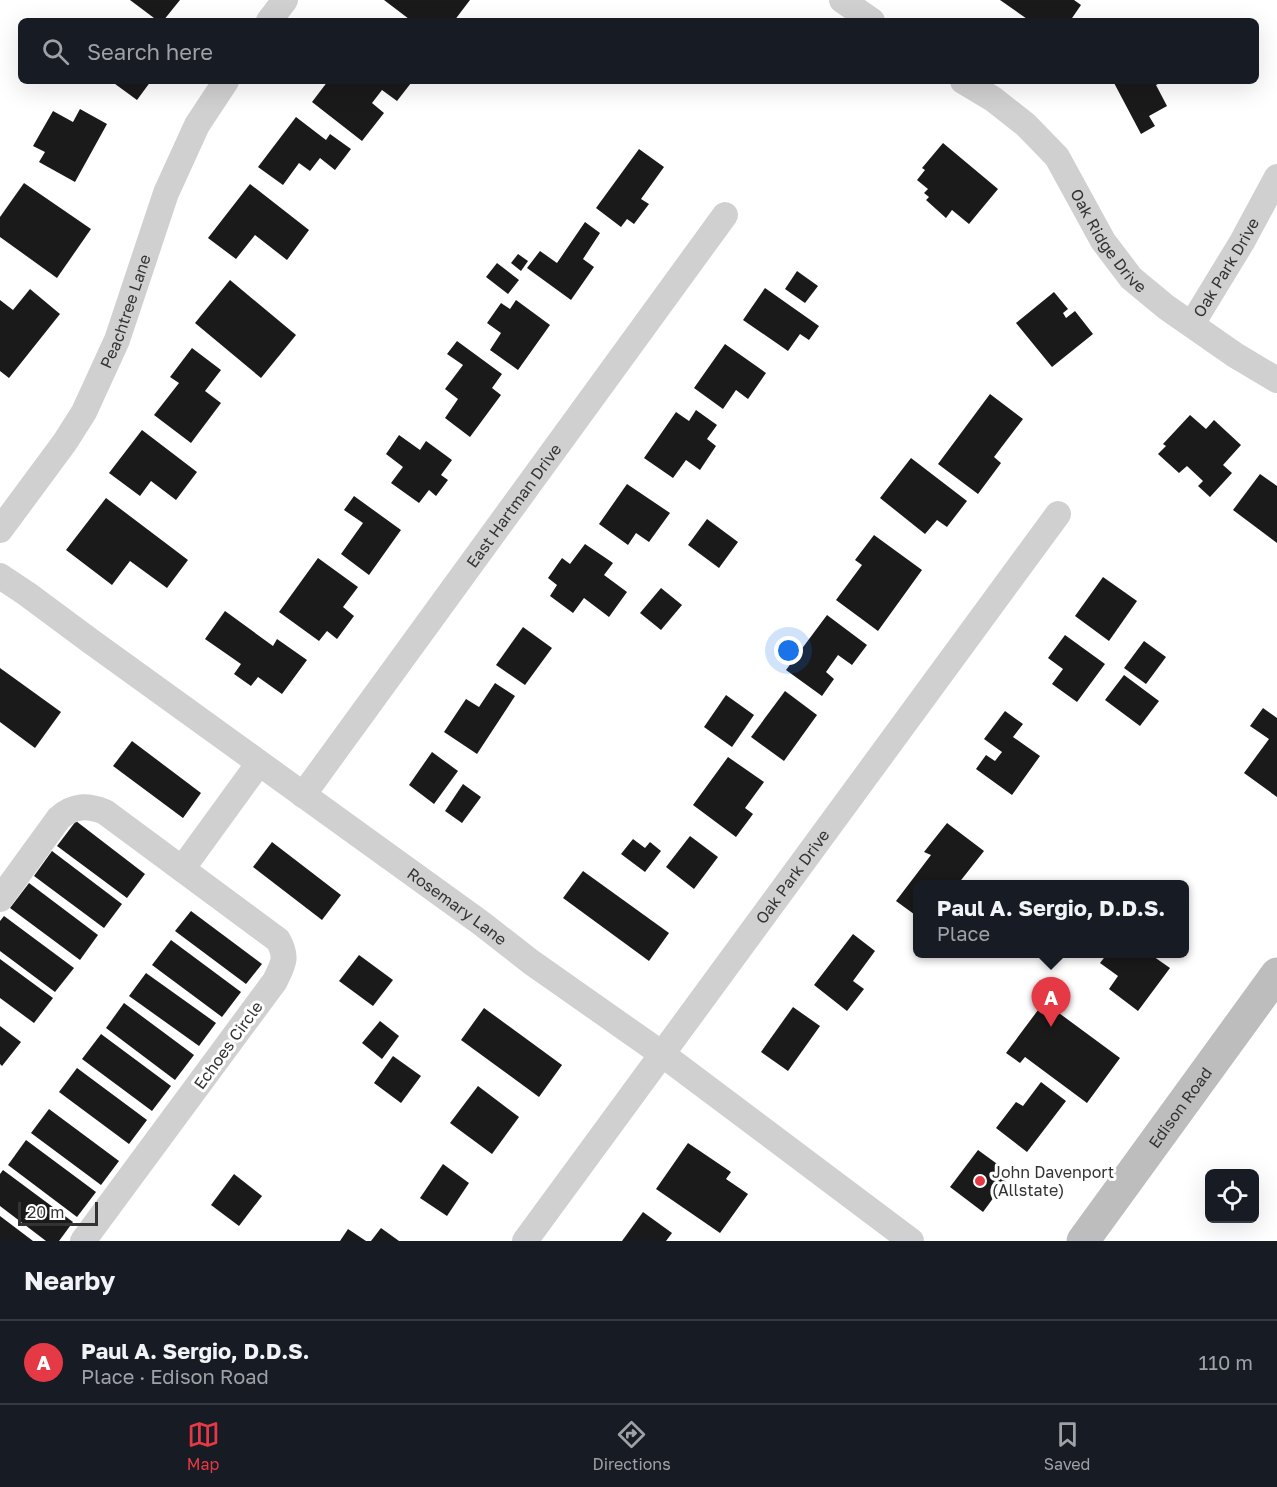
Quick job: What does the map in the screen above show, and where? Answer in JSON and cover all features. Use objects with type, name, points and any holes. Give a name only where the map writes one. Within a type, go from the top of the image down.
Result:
[{"type":"main road","name":"Edison Road","points":[[1083,1241],[1277,974]]},
{"type":"street","points":[[271,18],[285,0]]},
{"type":"street","points":[[842,0],[868,18]]},
{"type":"street","name":"Peachtree Lane","points":[[0,530],[65,442],[84,412],[117,339],[166,193],[197,125],[224,84]]},
{"type":"street","name":"Oak Ridge Drive","points":[[968,84],[1018,118],[1057,157],[1103,241],[1131,278],[1166,307],[1235,356],[1277,380]]},
{"type":"street","name":"Oak Park Drive","points":[[1192,324],[1242,242],[1277,177]]},
{"type":"street","name":"East Hartman Drive","points":[[303,795],[725,215]]},
{"type":"street","name":"Oak Park Drive","points":[[525,1241],[1058,514]]},
{"type":"street","name":"Rosemary Lane","points":[[0,576],[481,923],[531,962],[662,1054],[911,1241]]},
{"type":"street","points":[[182,869],[259,763]]},
{"type":"street","name":"Echoes Circle","points":[[0,899],[59,818],[67,811],[81,807],[93,807],[105,812],[278,940],[284,951],[283,964],[275,981],[83,1241]]},
{"type":"building","points":[[130,0],[180,0],[165,18],[154,18]]},
{"type":"building","points":[[384,0],[470,0],[456,18],[408,18]]},
{"type":"building","points":[[1000,0],[1074,0],[1081,5],[1072,18],[1026,18]]},
{"type":"building","points":[[115,84],[149,84],[137,100]]},
{"type":"building","points":[[326,84],[410,84],[397,101],[382,90],[372,103],[384,113],[362,141],[312,102]]},
{"type":"building","points":[[1115,84],[1158,84],[1156,85],[1167,106],[1149,116],[1155,126],[1141,134]]},
{"type":"building","points":[[80,109],[107,124],[75,182],[39,162],[45,152],[33,146],[53,111],[73,122]]},
{"type":"building","points":[[296,117],[326,140],[330,134],[351,149],[335,170],[320,158],[310,171],[299,163],[283,185],[258,167]]},
{"type":"building","points":[[943,143],[998,189],[969,224],[952,210],[946,218],[926,200],[929,197],[924,193],[928,189],[917,180],[925,170],[922,168]]},
{"type":"building","points":[[639,149],[664,167],[641,199],[649,204],[634,224],[627,219],[621,227],[596,208]]},
{"type":"building","points":[[24,183],[91,229],[57,278],[0,237],[0,217]]},
{"type":"building","points":[[250,184],[309,230],[287,260],[255,235],[236,259],[208,238]]},
{"type":"building","points":[[585,222],[600,233],[583,259],[594,267],[571,300],[527,268],[540,251],[557,263]]},
{"type":"building","points":[[518,254],[528,261],[521,271],[511,263]]},
{"type":"building","points":[[497,263],[519,280],[508,294],[486,277]]},
{"type":"building","points":[[797,271],[818,286],[805,303],[785,289]]},
{"type":"building","points":[[230,280],[296,335],[261,378],[195,323]]},
{"type":"building","points":[[765,288],[819,326],[809,340],[800,334],[788,351],[743,320]]},
{"type":"building","points":[[30,289],[60,314],[9,378],[0,371],[0,300],[13,310]]},
{"type":"building","points":[[1054,292],[1068,309],[1063,313],[1066,318],[1075,311],[1093,334],[1052,367],[1016,323]]},
{"type":"building","points":[[516,300],[550,325],[518,370],[490,350],[501,333],[487,323],[501,303],[510,309]]},
{"type":"building","points":[[457,341],[502,374],[492,388],[501,395],[470,437],[445,418],[458,399],[445,389],[463,365],[447,354]]},
{"type":"building","points":[[725,344],[766,373],[748,399],[736,390],[723,409],[694,388]]},
{"type":"building","points":[[192,348],[221,370],[205,391],[221,403],[191,443],[154,415],[179,383],[170,377]]},
{"type":"building","points":[[990,394],[1023,419],[994,457],[1001,463],[978,494],[938,464]]},
{"type":"building","points":[[696,410],[717,425],[707,439],[716,446],[700,470],[686,460],[673,478],[644,458],[676,412],[689,421]]},
{"type":"building","points":[[1190,415],[1206,429],[1214,420],[1241,445],[1223,465],[1232,473],[1210,497],[1198,486],[1203,481],[1187,466],[1179,473],[1158,454],[1166,446],[1163,444]]},
{"type":"building","points":[[142,430],[197,472],[176,500],[151,481],[140,496],[109,473]]},
{"type":"building","points":[[399,435],[420,450],[426,441],[452,460],[441,475],[448,480],[436,496],[429,490],[419,503],[391,483],[403,467],[386,454]]},
{"type":"building","points":[[911,458],[967,501],[947,527],[937,520],[925,534],[880,498]]},
{"type":"building","points":[[1260,474],[1277,486],[1277,543],[1233,510]]},
{"type":"building","points":[[627,484],[670,513],[649,542],[636,533],[628,545],[599,524]]},
{"type":"building","points":[[354,496],[401,530],[369,575],[341,554],[363,523],[344,510]]},
{"type":"building","points":[[106,498],[188,560],[167,588],[130,561],[112,585],[66,550]]},
{"type":"building","points":[[707,519],[738,542],[719,568],[688,545]]},
{"type":"building","points":[[874,535],[922,570],[878,631],[836,600],[862,565],[855,560]]},
{"type":"building","points":[[585,544],[613,563],[604,575],[627,592],[609,617],[584,598],[573,613],[550,596],[557,585],[548,578],[562,558],[570,564]]},
{"type":"building","points":[[318,558],[358,587],[343,607],[354,616],[337,639],[327,631],[319,641],[279,612]]},
{"type":"building","points":[[1103,577],[1137,601],[1109,641],[1075,616]]},
{"type":"building","points":[[661,588],[682,605],[661,630],[640,613]]},
{"type":"building","points":[[225,611],[273,646],[277,639],[307,660],[282,694],[258,677],[251,686],[234,674],[241,664],[205,639]]},
{"type":"building","points":[[827,615],[867,645],[852,665],[838,655],[826,672],[834,679],[822,696],[786,670]]},
{"type":"building","points":[[523,627],[552,648],[525,685],[496,665]]},
{"type":"building","points":[[1065,635],[1105,664],[1077,702],[1052,684],[1063,669],[1048,658]]},
{"type":"building","points":[[1144,641],[1166,657],[1146,684],[1124,668]]},
{"type":"building","points":[[0,668],[61,712],[35,748],[0,722]]},
{"type":"building","points":[[1124,675],[1159,701],[1140,726],[1105,700]]},
{"type":"building","points":[[495,683],[515,696],[477,754],[444,732],[466,699],[479,707]]},
{"type":"building","points":[[785,691],[817,715],[784,761],[751,737]]},
{"type":"building","points":[[726,695],[754,715],[732,747],[704,727]]},
{"type":"building","points":[[1263,708],[1277,718],[1277,797],[1244,773],[1269,739],[1250,726]]},
{"type":"building","points":[[1005,711],[1023,724],[1013,737],[1040,756],[1012,795],[976,769],[986,755],[995,761],[1002,752],[984,739]]},
{"type":"building","points":[[132,741],[201,793],[183,818],[113,766]]},
{"type":"building","points":[[432,752],[458,771],[434,804],[409,785]]},
{"type":"building","points":[[728,757],[764,782],[745,808],[753,814],[736,837],[693,805]]},
{"type":"building","points":[[463,784],[481,797],[462,823],[445,811]]},
{"type":"building","points":[[76,821],[145,874],[127,898],[57,846]]},
{"type":"building","points":[[947,823],[984,851],[961,880],[913,880],[913,913],[896,901],[931,855],[924,852]]},
{"type":"building","points":[[690,836],[718,857],[694,889],[666,867]]},
{"type":"building","points":[[633,839],[645,848],[650,842],[661,851],[645,872],[621,854]]},
{"type":"building","points":[[272,842],[341,895],[322,920],[253,867]]},
{"type":"building","points":[[52,851],[122,904],[104,928],[34,876]]},
{"type":"building","points":[[583,871],[669,933],[649,961],[563,898]]},
{"type":"building","points":[[29,883],[98,935],[80,960],[10,908]]},
{"type":"building","points":[[191,911],[262,964],[246,984],[175,931]]},
{"type":"building","points":[[4,916],[74,968],[55,992],[0,951],[0,921]]},
{"type":"building","points":[[853,934],[875,951],[853,981],[864,989],[847,1011],[814,985]]},
{"type":"building","points":[[171,940],[241,992],[222,1017],[152,965]]},
{"type":"building","points":[[359,955],[393,980],[373,1006],[339,981]]},
{"type":"building","points":[[1104,958],[1156,958],[1170,968],[1138,1011],[1109,989],[1118,976],[1100,963]]},
{"type":"building","points":[[0,959],[53,998],[34,1023],[0,998]]},
{"type":"building","points":[[146,973],[216,1023],[199,1046],[129,996]]},
{"type":"building","points":[[1044,1002],[1120,1058],[1087,1103],[1025,1057],[1020,1063],[1006,1053]]},
{"type":"building","points":[[124,1003],[194,1055],[175,1080],[106,1028]]},
{"type":"building","points":[[793,1007],[820,1026],[788,1071],[761,1052]]},
{"type":"building","points":[[484,1008],[562,1065],[539,1097],[461,1040]]},
{"type":"building","points":[[380,1021],[399,1036],[382,1059],[362,1043]]},
{"type":"building","points":[[0,1026],[21,1042],[2,1066],[0,1064]]},
{"type":"building","points":[[101,1034],[171,1086],[152,1111],[82,1059]]},
{"type":"building","points":[[393,1056],[421,1076],[401,1103],[374,1083]]},
{"type":"building","points":[[77,1068],[147,1120],[129,1144],[59,1092]]},
{"type":"building","points":[[1041,1082],[1066,1101],[1027,1152],[996,1128],[1016,1102],[1023,1106]]},
{"type":"building","points":[[478,1086],[519,1117],[492,1154],[450,1123]]},
{"type":"building","points":[[49,1109],[119,1161],[101,1185],[31,1133]]},
{"type":"building","points":[[26,1140],[96,1192],[77,1217],[8,1165]]},
{"type":"building","points":[[688,1143],[731,1172],[726,1179],[748,1194],[720,1233],[656,1189]]},
{"type":"building","name":"John Davenport (Allstate)","points":[[978,1150],[1011,1174],[983,1212],[950,1187]]},
{"type":"building","points":[[443,1164],[469,1183],[447,1216],[420,1198]]},
{"type":"building","points":[[3,1170],[73,1222],[59,1241],[46,1241],[0,1206],[0,1174]]},
{"type":"building","points":[[234,1174],[262,1196],[239,1226],[211,1205]]},
{"type":"building","points":[[643,1212],[672,1233],[666,1241],[622,1241]]},
{"type":"building","points":[[0,1216],[33,1241],[0,1241]]},
{"type":"building","points":[[381,1228],[399,1241],[371,1241]]},
{"type":"building","points":[[348,1229],[366,1241],[340,1241]]},
{"type":"place","name":"Paul A. Sergio, D.D.S.","points":[[1051,1027]]},
{"type":"place","name":"John Davenport (Allstate)","points":[[980,1181]]}]
